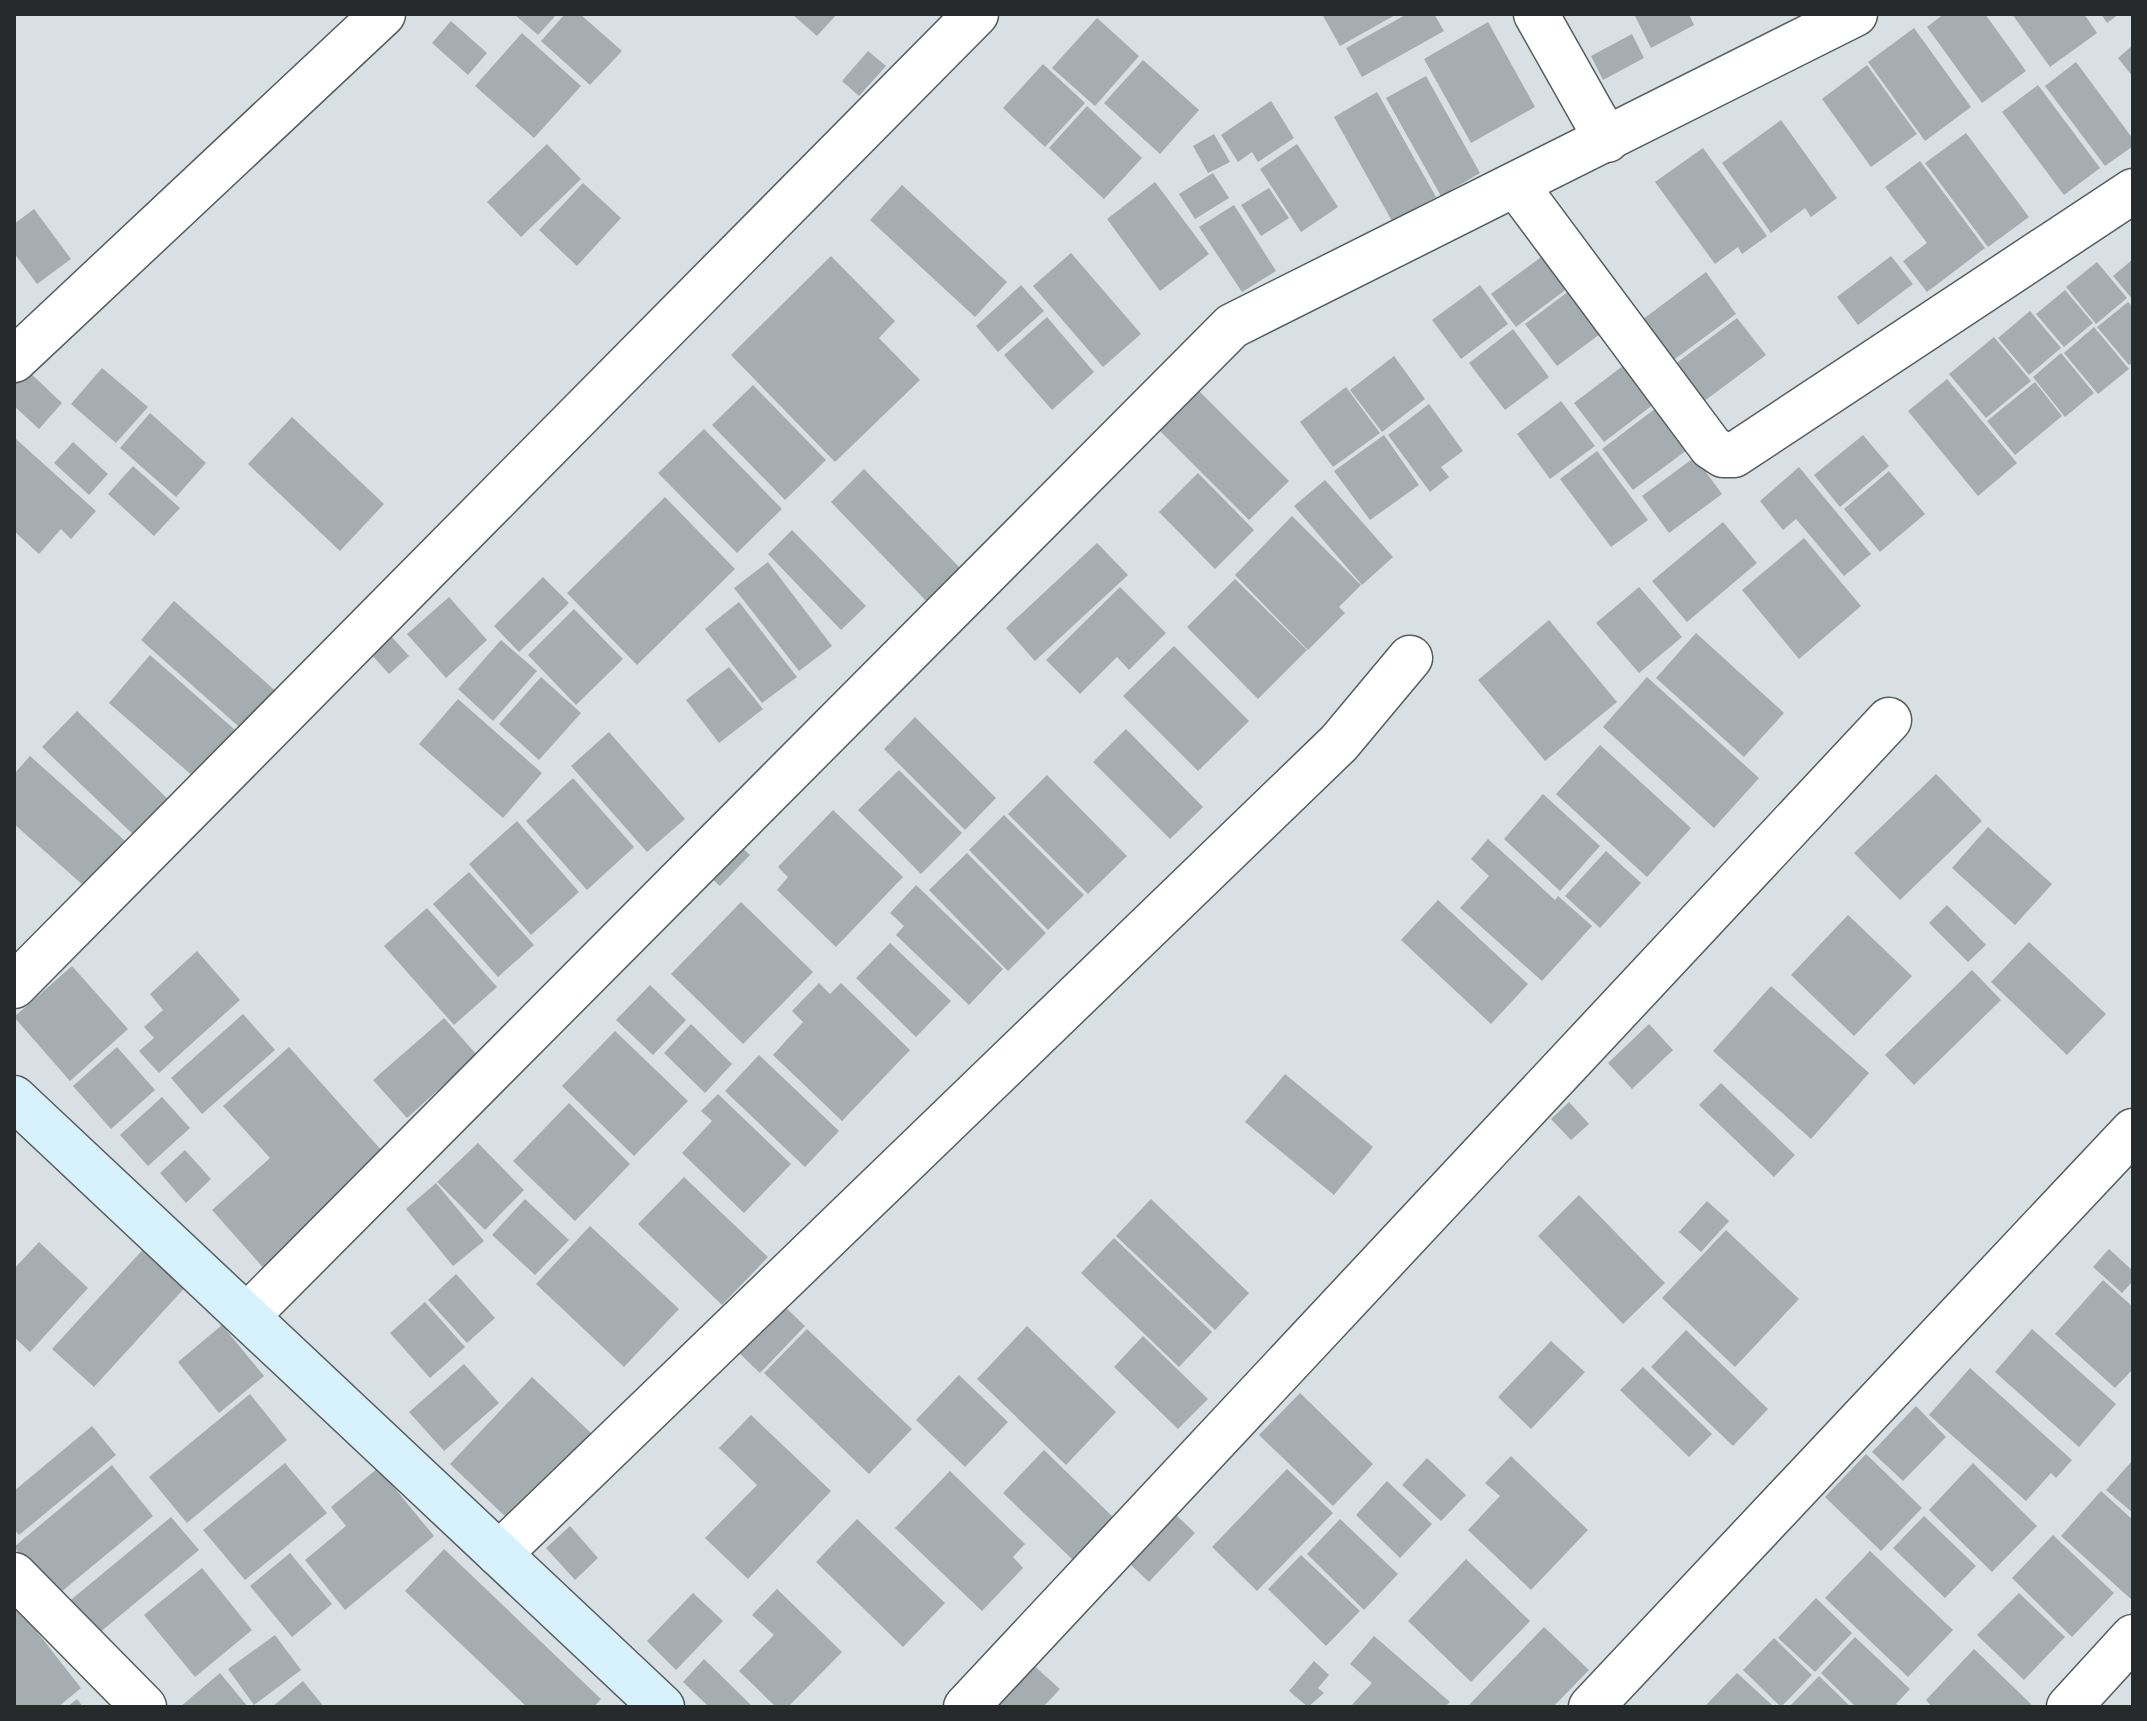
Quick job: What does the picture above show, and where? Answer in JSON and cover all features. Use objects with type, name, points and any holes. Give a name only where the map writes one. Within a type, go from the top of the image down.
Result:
[{"type":"street","points":[[14,360],[383,14]]},
{"type":"street","points":[[14,986],[976,14]]},
{"type":"street","points":[[1536,14],[1607,140]]},
{"type":"street","points":[[247,1316],[1232,326],[1855,14]]},
{"type":"street","points":[[1516,185],[1711,447],[1723,455],[1734,455],[2133,191]]},
{"type":"street","points":[[499,1554],[1339,743],[1410,658]]},
{"type":"street","points":[[966,1707],[1889,720]]},
{"type":"street","points":[[14,1098],[499,1554],[651,1704]]},
{"type":"street","points":[[1591,1707],[2133,1131]]},
{"type":"street","points":[[14,1575],[144,1707]]},
{"type":"street","points":[[2069,1707],[2133,1637]]},
{"type":"building","points":[[514,14],[557,14],[538,35]]},
{"type":"building","points":[[565,14],[580,14],[622,51],[590,85],[541,41]]},
{"type":"building","points":[[792,14],[837,14],[817,36]]},
{"type":"building","points":[[1322,14],[1397,14],[1340,46]]},
{"type":"building","points":[[1407,14],[1434,14],[1444,31],[1362,77],[1346,48]]},
{"type":"building","points":[[1634,14],[1689,14],[1694,25],[1651,48]]},
{"type":"building","points":[[1944,14],[1985,14],[2026,71],[1982,103],[1927,27]]},
{"type":"building","points":[[2012,14],[2084,14],[2097,33],[2050,67]]},
{"type":"building","points":[[2101,14],[2119,14],[2107,23]]},
{"type":"building","points":[[1097,18],[1139,56],[1095,106],[1052,68]]},
{"type":"building","points":[[451,21],[487,53],[468,75],[432,43]]},
{"type":"building","points":[[1488,22],[1535,107],[1471,143],[1424,59]]},
{"type":"building","points":[[1914,28],[1971,107],[1925,141],[1868,62]]},
{"type":"building","points":[[522,33],[581,86],[534,138],[475,86]]},
{"type":"building","points":[[1632,34],[1644,58],[1603,80],[1591,56]]},
{"type":"building","points":[[2133,45],[2133,77],[2118,58]]},
{"type":"building","points":[[868,51],[886,66],[859,96],[842,81]]},
{"type":"building","points":[[1143,60],[1199,110],[1160,154],[1104,103]]},
{"type":"building","points":[[2076,62],[2133,139],[2133,146],[2105,166],[2045,86]]},
{"type":"building","points":[[1043,64],[1085,103],[1045,147],[1003,108]]},
{"type":"building","points":[[1867,65],[1917,134],[1871,167],[1822,99]]},
{"type":"building","points":[[1426,76],[1480,173],[1441,196],[1386,98]]},
{"type":"building","points":[[2038,85],[2100,168],[2064,195],[2002,112]]},
{"type":"building","points":[[1377,92],[1436,197],[1392,221],[1334,117]]},
{"type":"building","points":[[1271,101],[1294,138],[1258,162],[1252,152],[1238,162],[1221,135]]},
{"type":"building","points":[[1087,106],[1142,158],[1104,199],[1049,148]]},
{"type":"building","points":[[1781,120],[1837,198],[1811,217],[1805,208],[1771,233],[1722,163]]},
{"type":"building","points":[[1966,133],[2029,217],[1988,247],[1925,163]]},
{"type":"building","points":[[1214,134],[1230,162],[1208,173],[1193,146]]},
{"type":"building","points":[[547,144],[581,179],[521,237],[487,202]]},
{"type":"building","points":[[1297,144],[1338,207],[1301,232],[1260,169]]},
{"type":"building","points":[[1703,148],[1767,236],[1742,254],[1738,247],[1715,264],[1655,182]]},
{"type":"building","points":[[1920,161],[1985,248],[1927,292],[1903,261],[1927,243],[1885,187]]},
{"type":"building","points":[[1213,173],[1229,198],[1195,219],[1179,194]]},
{"type":"building","points":[[1155,182],[1209,254],[1160,291],[1107,219]]},
{"type":"building","points":[[583,183],[621,218],[577,266],[539,230]]},
{"type":"building","points":[[902,185],[1007,282],[975,317],[870,220]]},
{"type":"building","points":[[1269,188],[1289,218],[1261,236],[1241,205]]},
{"type":"building","points":[[1234,205],[1276,271],[1242,292],[1199,227]]},
{"type":"building","points":[[34,209],[71,259],[37,284],[14,253],[14,224]]},
{"type":"building","points":[[1071,253],[1141,334],[1103,367],[1033,286]]},
{"type":"building","points":[[1544,255],[1568,288],[1516,327],[1491,294]]},
{"type":"building","points":[[831,256],[895,321],[879,338],[920,380],[835,462],[731,355]]},
{"type":"building","points":[[1891,256],[1913,284],[1858,325],[1837,297]]},
{"type":"building","points":[[2133,259],[2133,300],[2113,276]]},
{"type":"building","points":[[2097,262],[2127,298],[2096,324],[2066,287]]},
{"type":"building","points":[[1706,272],[1736,314],[1660,370],[1630,329]]},
{"type":"building","points":[[1021,285],[1044,311],[998,352],[976,326]]},
{"type":"building","points":[[1480,285],[1508,324],[1461,359],[1432,320]]},
{"type":"building","points":[[2065,290],[2093,323],[2064,347],[2036,314]]},
{"type":"building","points":[[1569,291],[1600,334],[1557,366],[1525,324]]},
{"type":"building","points":[[2128,302],[2133,307],[2133,362],[2129,365],[2097,327]]},
{"type":"building","points":[[2030,311],[2061,348],[2029,375],[1998,338]]},
{"type":"building","points":[[1047,317],[1094,372],[1052,410],[1004,355]]},
{"type":"building","points":[[1737,318],[1766,355],[1691,411],[1663,373]]},
{"type":"building","points":[[2094,327],[2129,369],[2098,394],[2064,353]]},
{"type":"building","points":[[1513,329],[1549,377],[1505,410],[1469,363]]},
{"type":"building","points":[[1994,337],[2031,381],[1986,418],[1949,374]]},
{"type":"building","points":[[2061,353],[2094,393],[2065,417],[2033,377]]},
{"type":"building","points":[[1394,356],[1425,399],[1382,432],[1350,390]]},
{"type":"building","points":[[1628,362],[1658,401],[1604,442],[1574,403]]},
{"type":"building","points":[[102,368],[148,407],[116,443],[71,404]]},
{"type":"building","points":[[27,370],[62,403],[39,429],[14,406],[14,385]]},
{"type":"building","points":[[1947,379],[2017,463],[1978,496],[1908,411]]},
{"type":"building","points":[[2035,382],[2062,416],[2015,455],[1987,421]]},
{"type":"building","points":[[753,385],[826,460],[785,500],[712,425]]},
{"type":"building","points":[[1346,387],[1380,433],[1333,467],[1300,422]]},
{"type":"building","points":[[1197,389],[1289,481],[1249,520],[1158,429]]},
{"type":"building","points":[[1561,401],[1595,446],[1550,479],[1517,434]]},
{"type":"building","points":[[1429,404],[1463,451],[1441,467],[1449,477],[1430,492],[1388,435]]},
{"type":"building","points":[[1656,408],[1687,450],[1633,490],[1602,449]]},
{"type":"building","points":[[150,413],[206,463],[176,497],[120,448]]},
{"type":"building","points":[[292,417],[384,504],[340,551],[248,464]]},
{"type":"building","points":[[704,429],[782,509],[737,553],[658,473]]},
{"type":"building","points":[[1384,435],[1419,485],[1370,520],[1334,471]]},
{"type":"building","points":[[1863,435],[1889,466],[1840,507],[1814,475]]},
{"type":"building","points":[[16,439],[96,511],[71,539],[61,529],[39,554],[14,531]]},
{"type":"building","points":[[73,442],[108,474],[89,495],[54,463]]},
{"type":"building","points":[[1597,451],[1648,520],[1611,547],[1560,479]]},
{"type":"building","points":[[1695,457],[1722,494],[1669,533],[1642,496]]},
{"type":"building","points":[[133,466],[180,508],[154,536],[108,494]]},
{"type":"building","points":[[1799,467],[1871,554],[1844,576],[1796,519],[1783,530],[1760,501]]},
{"type":"building","points":[[864,469],[964,572],[930,605],[831,502]]},
{"type":"building","points":[[1889,471],[1925,514],[1880,552],[1844,509]]},
{"type":"building","points":[[1198,473],[1254,530],[1215,569],[1159,512]]},
{"type":"building","points":[[1325,480],[1393,557],[1362,585],[1294,506]]},
{"type":"building","points":[[665,497],[735,569],[637,665],[567,593]]},
{"type":"building","points":[[1292,516],[1361,585],[1339,607],[1345,613],[1308,650],[1235,575]]},
{"type":"building","points":[[1723,522],[1757,563],[1687,622],[1652,581]]},
{"type":"building","points":[[792,530],[866,606],[841,630],[768,554]]},
{"type":"building","points":[[1804,538],[1861,606],[1799,659],[1742,590]]},
{"type":"building","points":[[1097,543],[1128,575],[1035,661],[1006,628]]},
{"type":"building","points":[[768,562],[832,646],[799,671],[734,588]]},
{"type":"building","points":[[543,577],[569,603],[519,652],[494,626]]},
{"type":"building","points":[[1235,579],[1307,650],[1258,699],[1187,627]]},
{"type":"building","points":[[1120,587],[1166,633],[1129,670],[1117,657],[1080,694],[1046,660]]},
{"type":"building","points":[[1639,587],[1682,637],[1639,673],[1596,623]]},
{"type":"building","points":[[449,597],[487,640],[446,678],[407,634]]},
{"type":"building","points":[[174,601],[279,694],[245,732],[141,640]]},
{"type":"building","points":[[739,602],[797,677],[762,703],[705,629]]},
{"type":"building","points":[[574,609],[623,659],[576,705],[528,655]]},
{"type":"building","points":[[1549,620],[1617,702],[1545,761],[1478,680]]},
{"type":"building","points":[[1696,633],[1784,713],[1744,757],[1656,678]]},
{"type":"building","points":[[391,636],[409,656],[389,674],[371,654]]},
{"type":"building","points":[[501,640],[537,671],[493,721],[458,689]]},
{"type":"building","points":[[1174,646],[1249,721],[1198,771],[1123,696]]},
{"type":"building","points":[[150,655],[243,737],[202,784],[109,703]]},
{"type":"building","points":[[729,667],[763,709],[719,743],[686,700]]},
{"type":"building","points":[[541,677],[581,713],[539,760],[499,724]]},
{"type":"building","points":[[1647,677],[1759,778],[1714,828],[1603,727]]},
{"type":"building","points":[[458,699],[542,773],[503,818],[419,744]]},
{"type":"building","points":[[77,711],[172,803],[138,839],[42,747]]},
{"type":"building","points":[[915,717],[996,798],[965,830],[884,749]]},
{"type":"building","points":[[1126,729],[1203,807],[1170,839],[1093,762]]},
{"type":"building","points":[[609,732],[685,819],[647,852],[571,766]]},
{"type":"building","points":[[1600,745],[1691,828],[1647,877],[1556,794]]},
{"type":"building","points":[[30,756],[132,847],[92,893],[14,824],[14,774]]},
{"type":"building","points":[[899,770],[962,833],[921,874],[858,810]]},
{"type":"building","points":[[1936,774],[1982,821],[1900,900],[1854,853]]},
{"type":"building","points":[[1047,775],[1127,856],[1088,894],[1008,814]]},
{"type":"building","points":[[573,778],[634,847],[587,890],[526,821]]},
{"type":"building","points":[[1543,794],[1600,846],[1560,891],[1504,839]]},
{"type":"building","points":[[833,810],[903,877],[836,947],[777,890],[788,877],[778,867]]},
{"type":"building","points":[[1004,815],[1084,895],[1048,930],[969,850]]},
{"type":"building","points":[[517,821],[579,892],[531,935],[469,864]]},
{"type":"building","points":[[1988,827],[2052,884],[2015,925],[1952,868]]},
{"type":"building","points":[[1488,839],[1555,900],[1558,896],[1592,926],[1542,981],[1460,908],[1489,876],[1471,859]]},
{"type":"building","points":[[735,841],[750,855],[720,886],[705,873]]},
{"type":"building","points":[[1606,851],[1641,883],[1600,928],[1565,896]]},
{"type":"building","points":[[967,853],[1046,933],[1008,971],[929,890]]},
{"type":"building","points":[[469,872],[534,945],[498,977],[433,904]]},
{"type":"building","points":[[916,885],[1003,969],[969,1005],[896,935],[904,926],[890,913]]},
{"type":"building","points":[[1438,900],[1528,984],[1491,1024],[1401,940]]},
{"type":"building","points":[[741,902],[813,972],[743,1044],[671,974]]},
{"type":"building","points":[[1947,905],[1986,945],[1968,962],[1929,923]]},
{"type":"building","points":[[427,908],[497,987],[454,1025],[384,946]]},
{"type":"building","points":[[1848,915],[1912,976],[1854,1036],[1791,975]]},
{"type":"building","points":[[2029,942],[2106,1014],[2067,1055],[1991,982]]},
{"type":"building","points":[[890,943],[951,1001],[916,1037],[856,978]]},
{"type":"building","points":[[197,951],[240,1000],[159,1073],[139,1051],[154,1038],[144,1027],[163,1010],[150,994]]},
{"type":"building","points":[[72,966],[128,1029],[70,1081],[14,1017]]},
{"type":"building","points":[[1972,970],[2001,1000],[1914,1085],[1885,1055]]},
{"type":"building","points":[[819,983],[830,994],[841,983],[910,1050],[842,1121],[773,1055],[803,1022],[792,1011]]},
{"type":"building","points":[[650,985],[686,1020],[653,1055],[616,1020]]},
{"type":"building","points":[[1771,986],[1869,1073],[1811,1139],[1713,1051]]},
{"type":"building","points":[[243,1014],[275,1050],[202,1114],[171,1078]]},
{"type":"building","points":[[444,1018],[477,1055],[407,1118],[373,1080]]},
{"type":"building","points":[[691,1024],[732,1064],[705,1093],[664,1053]]},
{"type":"building","points":[[1649,1024],[1673,1050],[1632,1089],[1608,1063]]},
{"type":"building","points":[[615,1031],[688,1101],[634,1156],[562,1086]]},
{"type":"building","points":[[117,1047],[155,1090],[111,1129],[73,1086]]},
{"type":"building","points":[[289,1047],[391,1161],[267,1272],[212,1210],[270,1158],[223,1106]]},
{"type":"building","points":[[759,1055],[839,1131],[805,1167],[725,1091]]},
{"type":"building","points":[[1285,1074],[1373,1147],[1334,1195],[1245,1122]]},
{"type":"building","points":[[1721,1083],[1795,1155],[1774,1177],[1699,1105]]},
{"type":"building","points":[[718,1094],[791,1164],[744,1213],[682,1153],[712,1121],[701,1111]]},
{"type":"building","points":[[162,1097],[190,1128],[148,1166],[120,1135]]},
{"type":"building","points":[[1569,1102],[1589,1124],[1571,1140],[1551,1119]]},
{"type":"building","points":[[569,1103],[630,1164],[575,1221],[513,1161]]},
{"type":"building","points":[[478,1143],[524,1190],[485,1230],[437,1182]]},
{"type":"building","points":[[185,1150],[211,1179],[186,1203],[160,1173]]},
{"type":"building","points":[[684,1177],[768,1257],[722,1305],[638,1224]]},
{"type":"building","points":[[436,1183],[484,1241],[453,1266],[406,1209]]},
{"type":"building","points":[[1579,1195],[1665,1283],[1623,1324],[1538,1236]]},
{"type":"building","points":[[525,1199],[569,1240],[535,1275],[492,1235]]},
{"type":"building","points":[[1151,1199],[1249,1293],[1215,1330],[1116,1236]]},
{"type":"building","points":[[1707,1201],[1729,1221],[1701,1252],[1679,1232]]},
{"type":"building","points":[[590,1226],[679,1309],[624,1367],[536,1284]]},
{"type":"building","points":[[1726,1230],[1799,1299],[1735,1367],[1662,1298]]},
{"type":"building","points":[[1114,1238],[1212,1332],[1179,1367],[1081,1273]]},
{"type":"building","points":[[39,1242],[88,1288],[30,1352],[14,1337],[14,1269]]},
{"type":"building","points":[[147,1245],[189,1283],[94,1387],[52,1349]]},
{"type":"building","points":[[2109,1249],[2133,1271],[2133,1281],[2122,1293],[2093,1267]]},
{"type":"building","points":[[456,1274],[495,1318],[467,1343],[428,1300]]},
{"type":"building","points":[[2103,1280],[2133,1307],[2133,1369],[2115,1388],[2055,1334]]},
{"type":"building","points":[[425,1302],[465,1347],[430,1378],[390,1333]]},
{"type":"building","points":[[783,1305],[805,1326],[760,1373],[738,1352]]},
{"type":"building","points":[[222,1325],[264,1376],[219,1413],[178,1362]]},
{"type":"building","points":[[1027,1326],[1116,1412],[1066,1465],[977,1379]]},
{"type":"building","points":[[807,1329],[912,1429],[869,1474],[764,1373]]},
{"type":"building","points":[[2032,1329],[2116,1404],[2079,1447],[1995,1372]]},
{"type":"building","points":[[1686,1330],[1768,1409],[1733,1446],[1651,1367]]},
{"type":"building","points":[[1143,1336],[1208,1399],[1178,1429],[1114,1367]]},
{"type":"building","points":[[1551,1341],[1585,1372],[1531,1429],[1498,1397]]},
{"type":"building","points":[[464,1364],[499,1403],[444,1451],[409,1412]]},
{"type":"building","points":[[1643,1367],[1712,1434],[1689,1457],[1620,1390]]},
{"type":"building","points":[[1970,1368],[2072,1460],[2056,1478],[2051,1473],[2026,1501],[1929,1415]]},
{"type":"building","points":[[959,1375],[1008,1422],[965,1467],[916,1420]]},
{"type":"building","points":[[532,1377],[591,1433],[509,1520],[450,1464]]},
{"type":"building","points":[[1300,1393],[1373,1464],[1333,1506],[1259,1435]]},
{"type":"building","points":[[250,1394],[287,1440],[187,1523],[149,1477]]},
{"type":"building","points":[[1916,1406],[1946,1437],[1903,1481],[1872,1452]]},
{"type":"building","points":[[751,1415],[831,1491],[748,1579],[705,1538],[757,1485],[719,1448]]},
{"type":"building","points":[[92,1426],[116,1455],[19,1535],[14,1529],[14,1491]]},
{"type":"building","points":[[1044,1450],[1114,1518],[1073,1560],[1003,1493]]},
{"type":"building","points":[[1866,1454],[1922,1508],[1881,1551],[1825,1497]]},
{"type":"building","points":[[1511,1456],[1588,1530],[1531,1590],[1468,1530],[1500,1496],[1485,1483]]},
{"type":"building","points":[[1427,1458],[1466,1495],[1441,1521],[1402,1485]]},
{"type":"building","points":[[2133,1460],[2133,1513],[2106,1490]]},
{"type":"building","points":[[285,1463],[327,1513],[245,1580],[203,1530]]},
{"type":"building","points":[[1973,1463],[2037,1526],[1992,1572],[1929,1510]]},
{"type":"building","points":[[112,1465],[153,1516],[55,1597],[14,1547]]},
{"type":"building","points":[[378,1468],[434,1536],[345,1610],[305,1560],[346,1526],[331,1507]]},
{"type":"building","points":[[1287,1469],[1333,1513],[1257,1591],[1212,1547]]},
{"type":"building","points":[[950,1471],[1025,1544],[1013,1557],[1023,1568],[982,1611],[895,1528]]},
{"type":"building","points":[[1387,1481],[1432,1524],[1400,1558],[1356,1515]]},
{"type":"building","points":[[2101,1491],[2133,1520],[2133,1601],[2061,1536]]},
{"type":"building","points":[[1175,1514],[1195,1533],[1149,1582],[1129,1563]]},
{"type":"building","points":[[1924,1516],[1976,1566],[1945,1598],[1893,1548]]},
{"type":"building","points":[[171,1517],[199,1550],[93,1638],[66,1604]]},
{"type":"building","points":[[857,1519],[945,1603],[903,1647],[816,1562]]},
{"type":"building","points":[[1340,1519],[1398,1574],[1364,1610],[1307,1554]]},
{"type":"building","points":[[570,1526],[598,1558],[575,1580],[546,1548]]},
{"type":"building","points":[[2053,1535],[2114,1593],[2072,1637],[2012,1578]]},
{"type":"building","points":[[444,1549],[601,1699],[594,1707],[527,1707],[405,1591]]},
{"type":"building","points":[[1870,1551],[1953,1630],[1908,1677],[1825,1598]]},
{"type":"building","points":[[290,1553],[332,1604],[292,1637],[250,1586]]},
{"type":"building","points":[[1301,1555],[1360,1611],[1326,1646],[1268,1589]]},
{"type":"building","points":[[1466,1559],[1530,1621],[1471,1682],[1408,1621]]},
{"type":"building","points":[[202,1568],[252,1630],[195,1677],[144,1615]]},
{"type":"building","points":[[777,1589],[842,1652],[788,1707],[776,1707],[739,1671],[774,1635],[752,1615]]},
{"type":"building","points":[[693,1593],[723,1621],[676,1670],[647,1641]]},
{"type":"building","points":[[2019,1593],[2065,1637],[2024,1680],[1977,1635]]},
{"type":"building","points":[[1816,1598],[1852,1633],[1815,1672],[1778,1638]]},
{"type":"building","points":[[16,1605],[81,1688],[58,1707],[14,1707]]},
{"type":"building","points":[[1544,1627],[1589,1670],[1553,1707],[1467,1707]]},
{"type":"building","points":[[275,1635],[301,1670],[254,1705],[228,1669]]},
{"type":"building","points":[[1374,1636],[1450,1702],[1445,1707],[1350,1707],[1372,1683],[1350,1664]]},
{"type":"building","points":[[1855,1637],[1910,1689],[1896,1704],[1899,1707],[1856,1707],[1821,1673]]},
{"type":"building","points":[[1774,1638],[1812,1675],[1781,1707],[1743,1670]]},
{"type":"building","points":[[1974,1649],[2034,1707],[1932,1707],[1926,1700]]},
{"type":"building","points":[[704,1659],[753,1707],[709,1707],[683,1682]]},
{"type":"building","points":[[1314,1661],[1329,1675],[1318,1688],[1324,1693],[1308,1707],[1289,1691]]},
{"type":"building","points":[[1031,1663],[1060,1689],[1043,1707],[996,1707],[992,1703]]},
{"type":"building","points":[[220,1673],[248,1707],[180,1707]]},
{"type":"building","points":[[1737,1673],[1772,1705],[1706,1705]]},
{"type":"building","points":[[1819,1676],[1851,1707],[1789,1707]]},
{"type":"building","points":[[303,1681],[324,1707],[272,1707]]},
{"type":"building","points":[[77,1699],[83,1707],[67,1707]]}]
